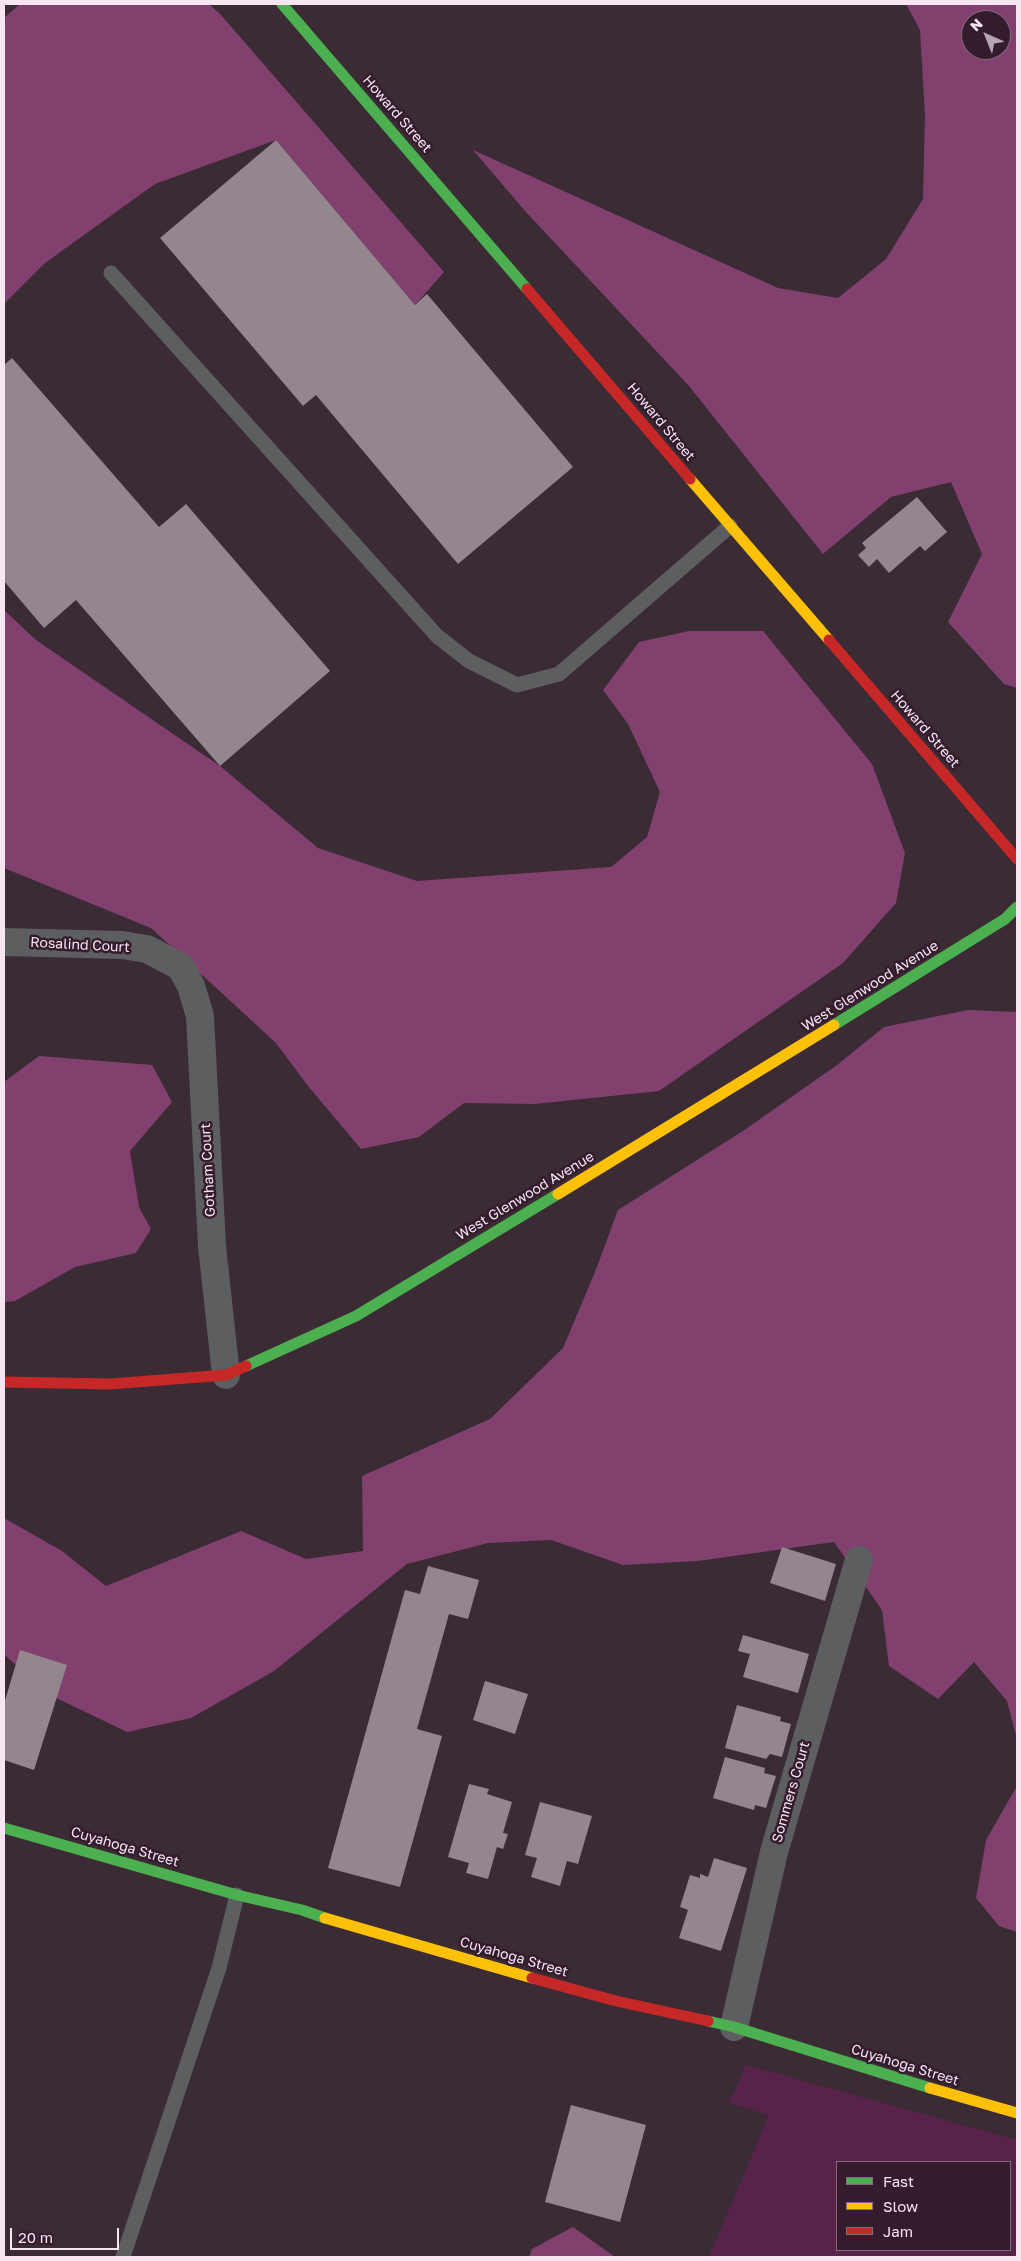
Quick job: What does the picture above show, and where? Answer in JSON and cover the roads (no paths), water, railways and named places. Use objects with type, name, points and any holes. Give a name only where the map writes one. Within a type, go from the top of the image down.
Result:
[{"type":"street","name":"Howard Street","points":[[282,4],[1017,859]]},
{"type":"street","name":"West Glenwood Avenue","points":[[4,1382],[110,1384],[226,1375],[356,1316],[743,1082],[1005,920],[1017,907]]},
{"type":"street","name":"Rosalind Court","points":[[4,942],[122,945],[147,949],[181,968]]},
{"type":"street","name":"Gotham Court","points":[[181,968],[191,986],[200,1016],[212,1246],[226,1375]]},
{"type":"street","name":"Sommers Court","points":[[734,2027],[774,1852],[859,1560]]},
{"type":"street","name":"Cuyahoga Street","points":[[4,1828],[237,1895],[302,1910],[352,1927],[616,2001],[734,2027],[870,2070],[1017,2113]]},
{"type":"lane","points":[[111,273],[437,636],[469,661],[517,684],[559,674],[730,526]]},
{"type":"lane","points":[[123,2257],[219,1968],[237,1895]]}]
